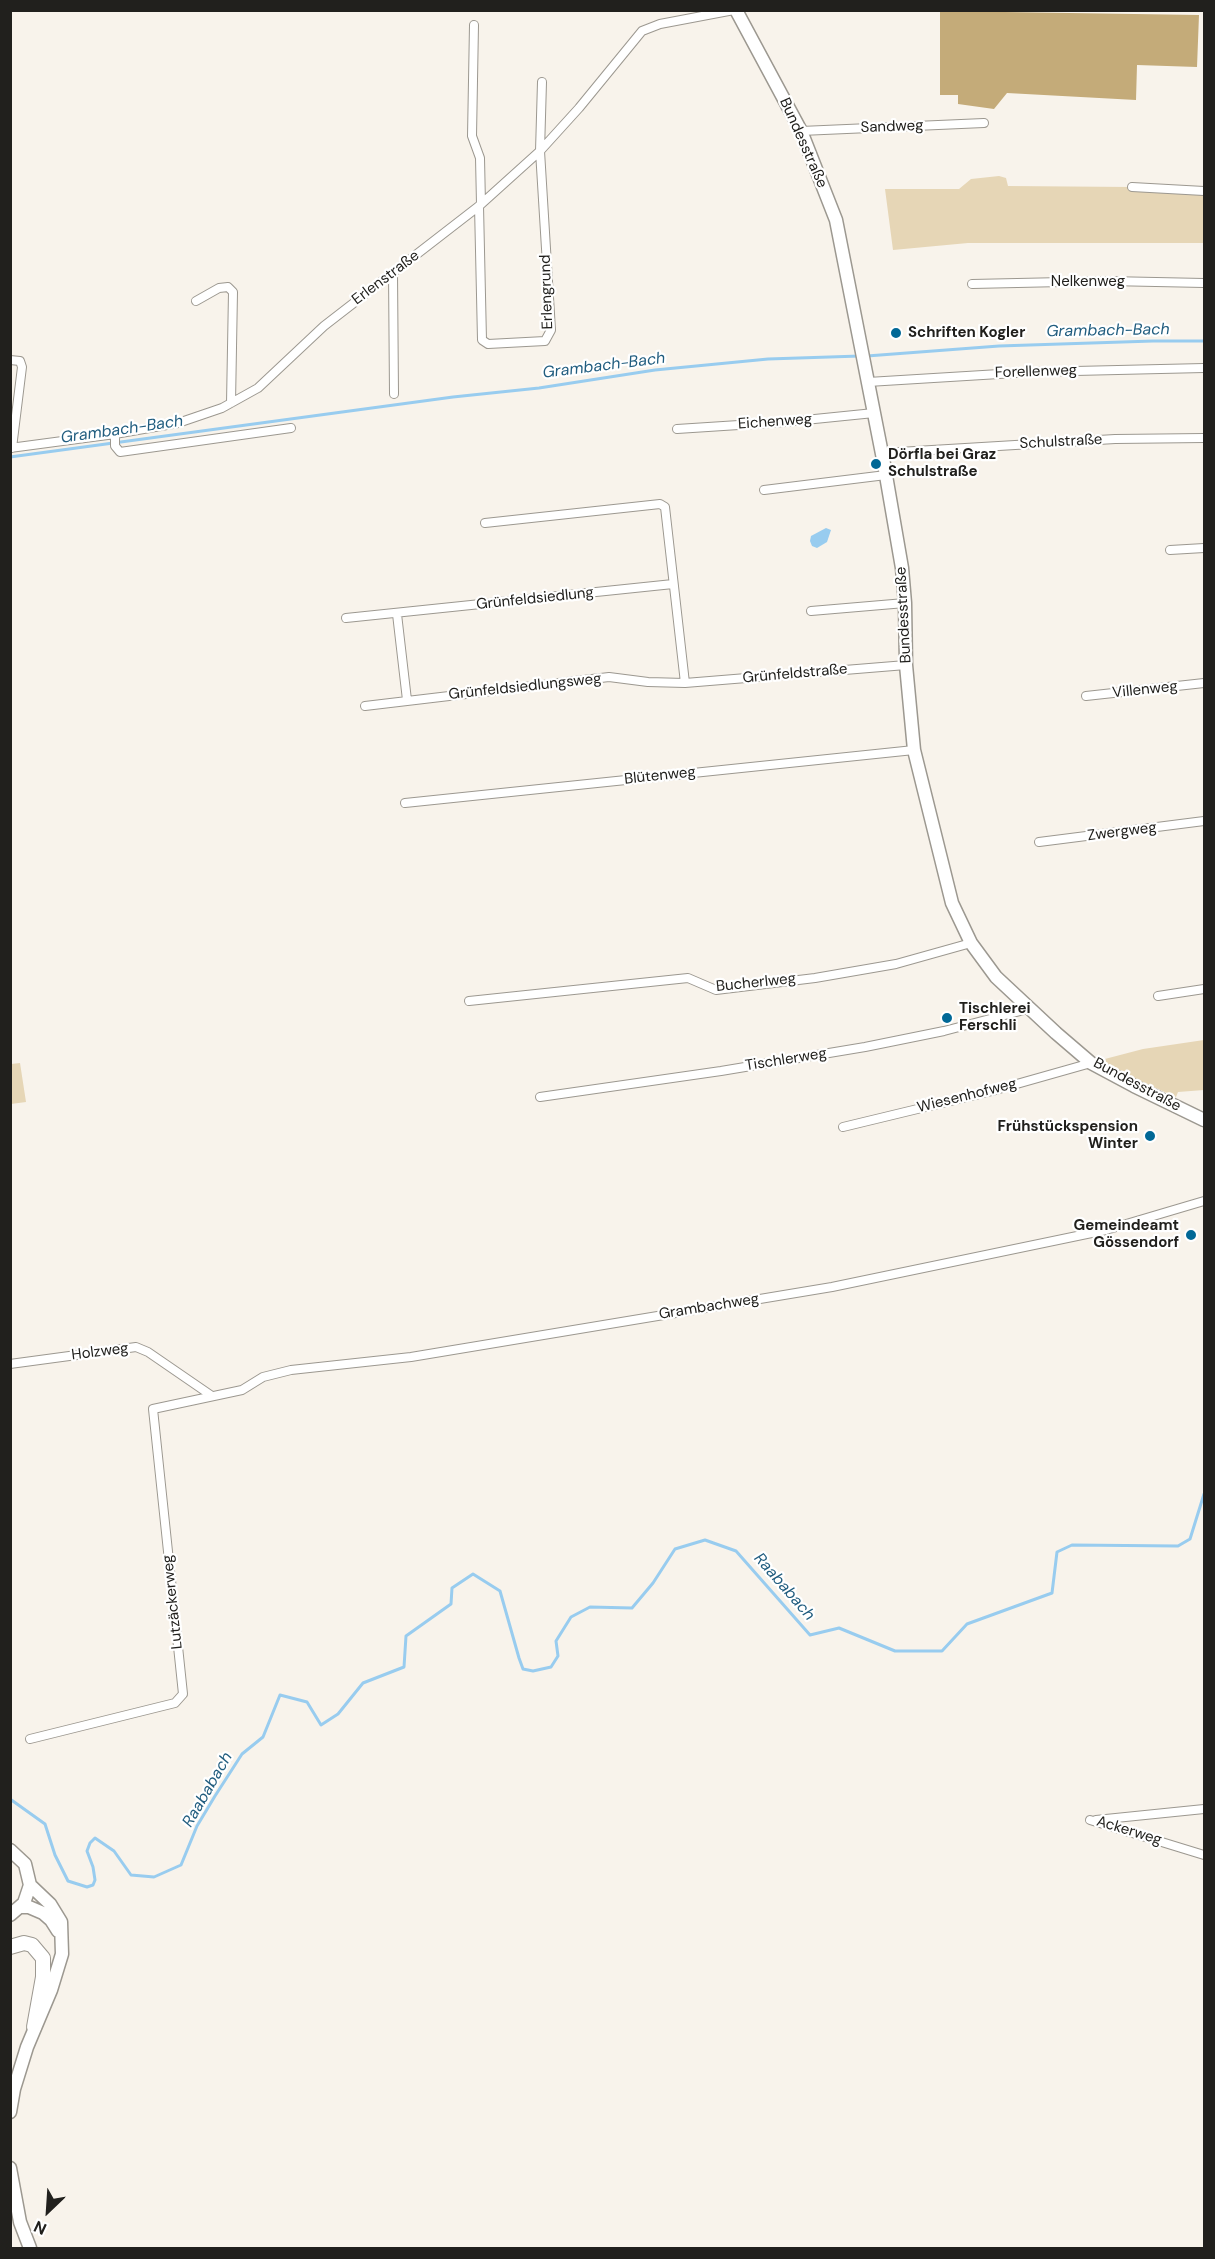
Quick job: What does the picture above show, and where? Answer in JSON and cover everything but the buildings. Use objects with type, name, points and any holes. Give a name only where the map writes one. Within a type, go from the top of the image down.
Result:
[{"type":"highway","points":[[10,1947],[24,1943],[32,1945],[43,1958],[43,1977],[34,2027]]},
{"type":"main road","name":"Bundesstraße","points":[[735,10],[801,131],[836,220],[900,557],[905,603],[906,665],[914,750],[952,903],[972,943],[996,977],[1028,1009],[1092,1063],[1204,1120]]},
{"type":"main road","points":[[10,1850],[26,1864],[29,1874],[28,1896],[16,1911]]},
{"type":"main road","points":[[10,2112],[14,2089],[34,2027],[62,1954],[62,1922],[30,1885]]},
{"type":"main road","points":[[16,1911],[29,1907],[43,1913],[51,1920],[62,1938]]},
{"type":"main road","points":[[10,2168],[20,2222],[30,2248]]},
{"type":"street","name":"Erlenstraße","points":[[10,360],[20,361],[22,367],[11,448],[115,440],[201,416],[231,403],[268,381],[324,326],[480,205],[540,151],[579,108],[642,31],[660,24],[735,10]]},
{"type":"street","points":[[474,25],[472,136],[480,158],[480,205]]},
{"type":"street","points":[[540,151],[542,82]]},
{"type":"street","name":"Sandweg","points":[[801,131],[984,123]]},
{"type":"street","name":"Erlengrund","points":[[480,205],[482,340],[488,344],[545,341],[550,330],[540,151]]},
{"type":"street","points":[[1132,187],[1204,191]]},
{"type":"street","points":[[393,273],[394,394]]},
{"type":"street","name":"Nelkenweg","points":[[972,284],[1108,281],[1204,284]]},
{"type":"street","points":[[196,302],[219,288],[228,287],[233,292],[231,403]]},
{"type":"street","name":"Forellenweg","points":[[868,382],[1041,372],[1204,368]]},
{"type":"street","name":"Eichenweg","points":[[677,429],[874,413]]},
{"type":"street","name":"Erlenstraße","points":[[115,440],[120,452],[291,428]]},
{"type":"street","name":"Schulstraße","points":[[882,453],[1115,439],[1204,438]]},
{"type":"street","points":[[764,490],[886,475]]},
{"type":"street","points":[[484,523],[660,504],[665,507],[685,683]]},
{"type":"street","points":[[1170,550],[1204,548]]},
{"type":"street","name":"Grünfeldsiedlung","points":[[346,618],[673,584]]},
{"type":"street","points":[[811,611],[905,603]]},
{"type":"street","points":[[397,614],[407,700]]},
{"type":"street","name":"Grünfeldstraße","points":[[685,683],[906,665]]},
{"type":"street","name":"Grünfeldsiedlungsweg","points":[[364,706],[609,677],[648,682],[685,683]]},
{"type":"street","name":"Villenweg","points":[[1086,696],[1204,683]]},
{"type":"street","name":"Blütenweg","points":[[405,803],[914,750]]},
{"type":"street","name":"Zwergweg","points":[[1039,842],[1204,821]]},
{"type":"street","name":"Bucherlweg","points":[[469,1001],[688,978],[716,990],[815,978],[896,964],[972,943]]},
{"type":"street","points":[[1158,996],[1204,989]]},
{"type":"street","name":"Tischlerweg","points":[[540,1097],[721,1071],[865,1047],[944,1031],[1028,1009]]},
{"type":"street","name":"Wiesenhofweg","points":[[843,1127],[992,1091],[1092,1063]]},
{"type":"street","name":"Grambachweg","points":[[212,1396],[242,1390],[264,1377],[291,1370],[411,1357],[832,1287],[1106,1230],[1204,1201]]},
{"type":"street","name":"Holzweg","points":[[10,1364],[136,1347],[148,1352],[212,1396]]},
{"type":"street","name":"Lutzäckerweg","points":[[30,1739],[175,1703],[183,1694],[153,1409],[212,1396]]},
{"type":"street","name":"Ackerweg","points":[[1204,1809],[1090,1820],[1204,1855]]},
{"type":"shaded area","points":[[940,11],[1199,15],[1197,67],[1137,65],[1136,100],[1007,93],[994,109],[958,104],[958,95],[940,95]]},
{"type":"shaded area","points":[[999,176],[1006,178],[1008,186],[1132,187],[1204,191],[1204,243],[968,243],[893,250],[885,189],[959,189],[971,179]]},
{"type":"shaded area","points":[[1204,1040],[1204,1090],[1178,1092],[1176,1097],[1122,1073],[1101,1060],[1143,1049]]},
{"type":"shaded area","points":[[20,1063],[26,1102],[11,1104],[11,1064]]},
{"type":"water","points":[[826,528],[831,530],[827,542],[817,548],[812,546],[811,536]]},
{"type":"waterway","name":"Grambach-Bach","points":[[867,356],[999,346],[1204,341]]},
{"type":"waterway","name":"Grambach-Bach","points":[[10,457],[453,397],[539,388],[655,370],[768,359],[860,356]]},
{"type":"waterway","name":"Raababach","points":[[10,1799],[45,1824],[55,1855],[68,1881],[87,1887],[93,1885],[95,1880],[93,1867],[87,1851],[95,1838],[114,1851],[131,1875],[154,1877],[181,1865],[197,1826],[215,1796],[242,1754],[263,1737],[280,1695],[307,1702],[321,1725],[338,1714],[363,1683],[404,1667],[406,1636],[451,1604],[452,1588],[473,1574],[500,1591],[523,1669],[533,1671],[551,1667],[558,1656],[556,1641],[571,1617],[590,1607],[632,1608],[653,1583],[675,1549],[705,1540],[736,1551],[810,1635],[839,1628],[895,1651],[942,1651],[967,1624],[1052,1593],[1057,1552],[1072,1545],[1178,1546],[1190,1539],[1204,1494]]},
{"type":"place","name":"Schriften Kogler","points":[[896,333]]},
{"type":"place","name":"Dörfla bei Graz Schulstraße","points":[[876,464]]},
{"type":"place","name":"Tischlerei Ferschli","points":[[947,1018]]},
{"type":"place","name":"Frühstückspension Winter","points":[[1150,1136]]},
{"type":"place","name":"Gemeindeamt Gössendorf","points":[[1191,1235]]}]
